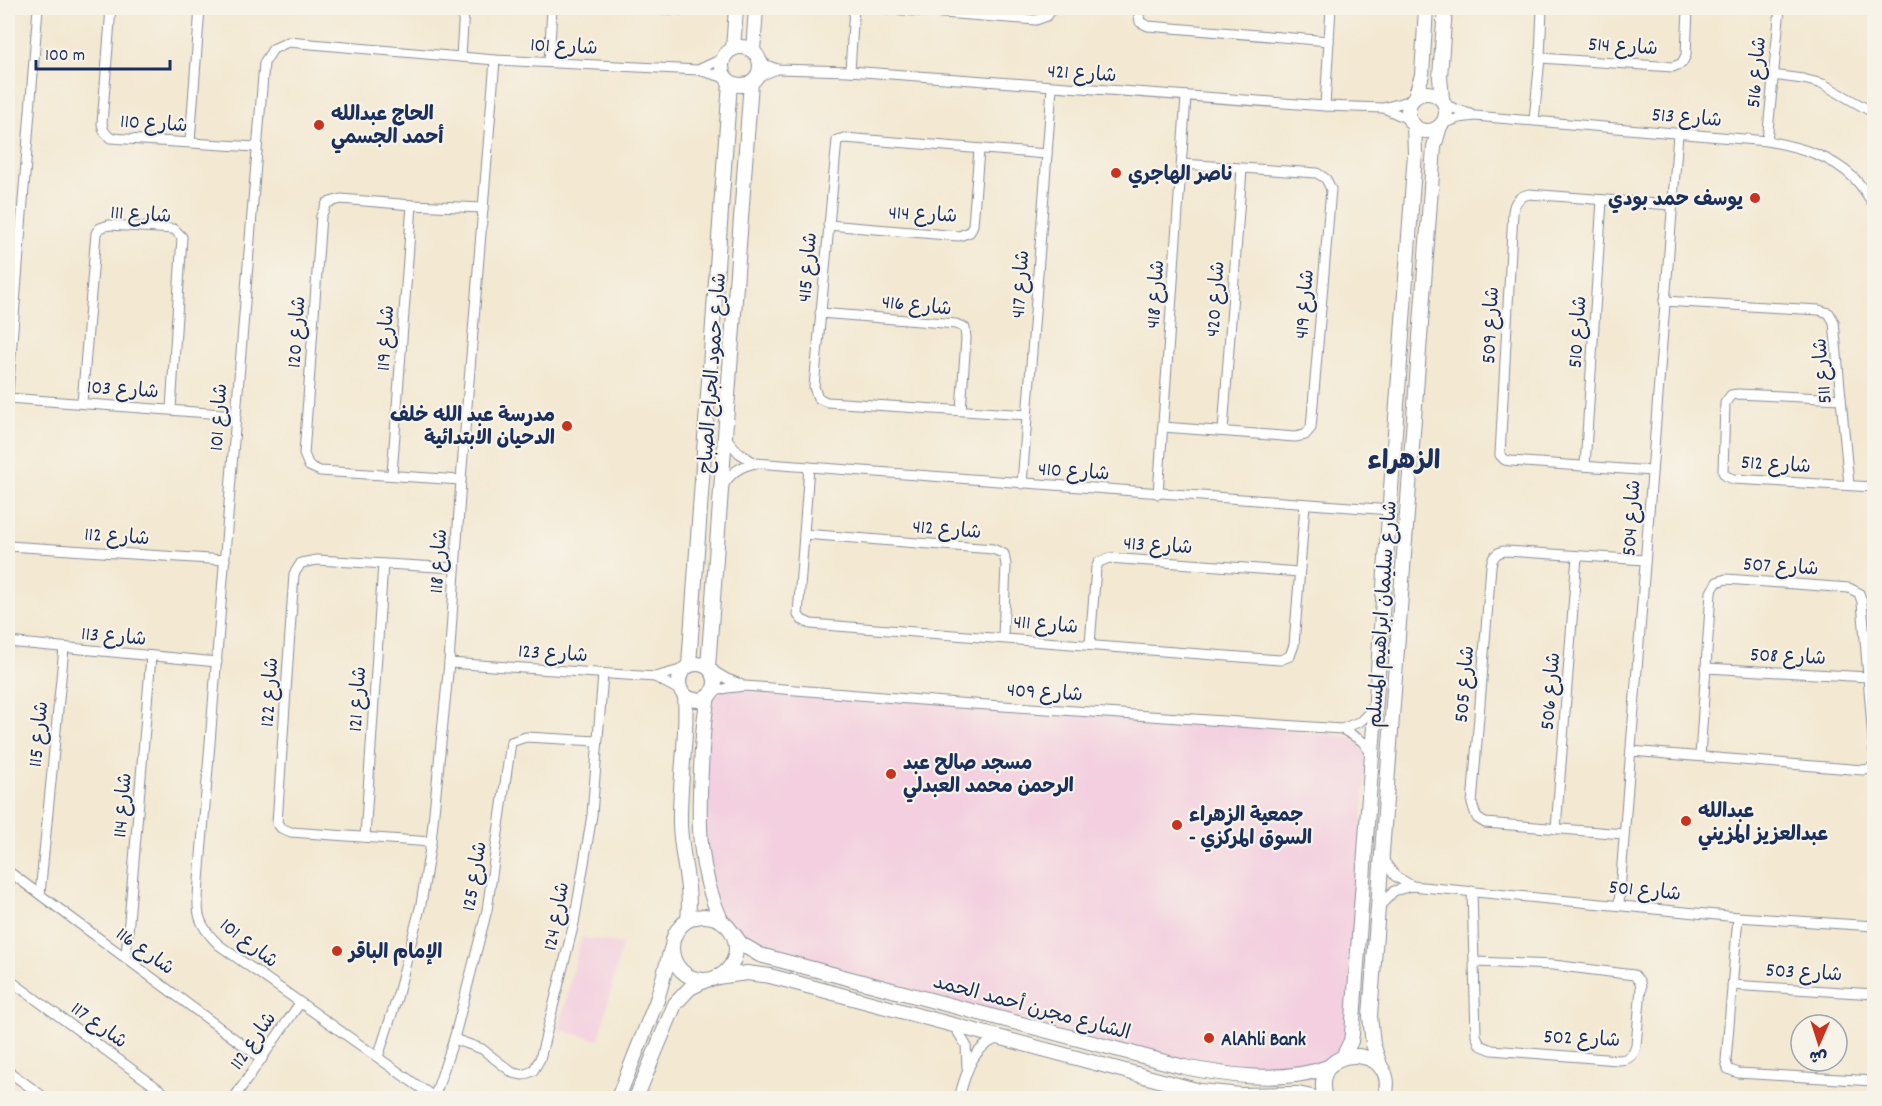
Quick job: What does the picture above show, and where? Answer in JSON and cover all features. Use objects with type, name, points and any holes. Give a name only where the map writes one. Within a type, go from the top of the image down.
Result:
[{"type":"street","name":"شارع 103","points":[[38,8],[8,396],[235,415]]},
{"type":"street","name":"شارع 110","points":[[111,8],[102,124],[110,138],[256,147]]},
{"type":"street","points":[[190,142],[200,8]]},
{"type":"street","points":[[461,57],[464,8]]},
{"type":"street","points":[[549,62],[552,8]]},
{"type":"street","points":[[651,8],[686,10],[693,8]]},
{"type":"street","points":[[736,8],[723,72],[728,80],[741,85],[754,80],[760,70],[760,63],[755,53],[756,8]]},
{"type":"street","points":[[850,71],[854,8]]},
{"type":"street","points":[[877,8],[1036,20],[1047,16],[1053,8]]},
{"type":"street","points":[[1138,8],[1140,22],[1148,26],[1329,41]]},
{"type":"street","points":[[1325,106],[1331,8]]},
{"type":"street","points":[[1426,8],[1422,75],[1408,113],[1412,122],[1422,130],[1428,131],[1441,125],[1446,118],[1440,77],[1445,8]]},
{"type":"street","points":[[1534,120],[1542,8]]},
{"type":"street","name":"شارع 514","points":[[1540,58],[1673,67],[1682,63],[1686,55],[1688,8]]},
{"type":"street","name":"شارع 516","points":[[1767,141],[1780,8]]},
{"type":"street","points":[[1867,8],[1875,11]]},
{"type":"street","name":"شارع 101","points":[[434,1098],[219,945],[204,930],[198,919],[235,415],[264,63],[273,49],[288,42],[495,60],[698,70],[728,80]]},
{"type":"street","points":[[728,53],[743,47],[755,53],[765,65],[777,69]]},
{"type":"street","name":"شارع 101","points":[[698,70],[728,53]]},
{"type":"street","name":"شارع 118","points":[[378,1057],[397,998],[421,904],[431,842],[449,663],[461,480],[495,60]]},
{"type":"street","name":"شارع 421","points":[[754,80],[777,69],[850,71],[1052,88],[1325,106],[1383,108],[1414,99]]},
{"type":"street","points":[[1772,75],[1823,84],[1875,113]]},
{"type":"street","name":"شارع حمود الجراح الصباح","points":[[687,667],[726,159],[728,80]]},
{"type":"street","name":"شارع حمود الجراح الصباح","points":[[710,669],[729,375],[745,162],[754,80]]},
{"type":"street","name":"شارع 417","points":[[1022,484],[1052,88]]},
{"type":"street","points":[[1414,99],[1426,93],[1437,95],[1443,102]]},
{"type":"street","name":"شارع 418","points":[[1158,494],[1186,97]]},
{"type":"street","name":"شارع 513","points":[[1443,102],[1475,116]]},
{"type":"street","name":"شارع 421","points":[[1383,108],[1412,122]]},
{"type":"street","name":"شارع 513","points":[[1441,125],[1459,118],[1475,116],[1767,141],[1800,147],[1823,156],[1855,178],[1875,205]]},
{"type":"street","name":"شارع سليمان ابراهيم المسلم","points":[[1326,1098],[1323,1085],[1327,1072],[1351,1041],[1352,1034],[1416,146],[1412,122]]},
{"type":"street","name":"شارع سليمان ابراهيم المسلم","points":[[1387,1097],[1385,1076],[1373,1044],[1370,1016],[1434,147],[1441,125]]},
{"type":"street","name":"شارع 504","points":[[1619,904],[1678,134]]},
{"type":"street","name":"شارع 415","points":[[1027,415],[827,402],[818,398],[813,387],[837,140],[844,138],[1047,154]]},
{"type":"street","name":"شارع 414","points":[[828,225],[959,236],[970,232],[973,225],[979,150]]},
{"type":"street","points":[[726,159],[735,163],[745,162]]},
{"type":"street","name":"شارع 419","points":[[1163,427],[1295,437],[1305,435],[1311,428],[1330,201],[1330,189],[1326,179],[1317,173],[1182,164]]},
{"type":"street","name":"شارع 420","points":[[1222,431],[1242,169]]},
{"type":"street","name":"شارع 509","points":[[1652,471],[1502,458],[1500,452],[1513,212],[1519,198],[1529,194],[1671,206]]},
{"type":"street","name":"شارع 120","points":[[461,480],[320,471],[309,466],[304,454],[321,216],[327,203],[341,199],[483,208]]},
{"type":"street","name":"شارع 510","points":[[1585,466],[1602,200]]},
{"type":"street","name":"شارع 119","points":[[392,474],[412,205]]},
{"type":"street","name":"شارع 111","points":[[82,403],[96,233],[100,228],[109,225],[174,229],[182,237],[171,409]]},
{"type":"street","name":"شارع 511","points":[[1664,301],[1826,311],[1832,316],[1849,485]]},
{"type":"street","name":"شارع 416","points":[[820,313],[956,324],[965,328],[962,410]]},
{"type":"street","points":[[1404,314],[1413,317],[1423,315]]},
{"type":"street","points":[[1403,330],[1412,328],[1422,330]]},
{"type":"street","points":[[710,374],[720,370],[729,375]]},
{"type":"street","name":"شارع 512","points":[[1841,399],[1731,395],[1725,403],[1724,474],[1730,478],[1875,487]]},
{"type":"street","points":[[726,438],[739,453],[754,463]]},
{"type":"street","points":[[722,488],[728,477],[737,469],[754,463]]},
{"type":"street","name":"شارع 410","points":[[754,463],[1391,510]]},
{"type":"street","name":"شارع 411","points":[[809,467],[798,615],[802,620],[811,624],[1280,660],[1290,656],[1294,645],[1305,504]]},
{"type":"street","name":"شارع 412","points":[[804,534],[993,549],[1004,554],[1006,565],[1003,637]]},
{"type":"street","name":"شارع 112","points":[[8,546],[225,560]]},
{"type":"street","name":"شارع 505","points":[[1624,834],[1490,824],[1480,821],[1472,809],[1474,769],[1493,558],[1506,550],[1645,560]]},
{"type":"street","name":"شارع 506","points":[[1556,829],[1577,556]]},
{"type":"street","name":"شارع 413","points":[[1090,644],[1096,568],[1099,562],[1109,558],[1299,572]]},
{"type":"street","name":"شارع 122","points":[[431,842],[291,832],[281,828],[277,823],[294,574],[302,563],[317,560],[455,568]]},
{"type":"street","name":"شارع 121","points":[[365,837],[383,564]]},
{"type":"street","name":"شارع 507","points":[[1700,756],[1712,589],[1717,582],[1726,579],[1856,590],[1862,602],[1875,752]]},
{"type":"street","name":"شارع 113","points":[[8,642],[217,662]]},
{"type":"street","name":"شارع 115","points":[[40,894],[64,648]]},
{"type":"street","name":"شارع 114","points":[[126,957],[151,656]]},
{"type":"street","name":"شارع 123","points":[[449,663],[655,677],[687,667]]},
{"type":"street","points":[[636,1098],[675,1004],[690,988],[726,972],[733,964],[736,954],[737,943],[733,933],[721,920],[708,886],[699,836],[698,809],[704,721],[716,679],[710,669],[699,663],[687,667],[679,679],[683,693],[686,729],[680,831],[689,894],[688,920]]},
{"type":"street","name":"شارع 508","points":[[1706,668],[1868,677]]},
{"type":"street","name":"شارع 409","points":[[710,669],[727,680],[745,686]]},
{"type":"street","name":"شارع 124","points":[[454,1039],[482,1049],[513,1072],[523,1075],[533,1071],[540,1059],[574,923],[592,815],[603,674]]},
{"type":"street","name":"شارع 123","points":[[655,677],[683,693]]},
{"type":"street","name":"شارع 409","points":[[710,694],[727,688],[745,686],[969,704],[1342,729]]},
{"type":"street","points":[[683,693],[692,699],[700,700],[710,694]]},
{"type":"street","points":[[1342,729],[1361,721],[1374,707]]},
{"type":"street","points":[[1342,729],[1362,741],[1371,753]]},
{"type":"street","name":"شارع 125","points":[[434,1098],[454,1039],[487,910],[511,742],[526,737],[597,741]]},
{"type":"street","points":[[1630,751],[1863,770],[1870,769],[1875,764]]},
{"type":"street","points":[[682,768],[693,772],[701,770]]},
{"type":"street","points":[[1382,858],[1395,876],[1412,886]]},
{"type":"street","name":"شارع 116","points":[[8,871],[262,1059]]},
{"type":"street","points":[[1379,908],[1394,891],[1412,886]]},
{"type":"street","name":"شارع 501","points":[[1412,886],[1738,917],[1875,926]]},
{"type":"street","name":"شارع 502","points":[[1472,891],[1476,1035],[1482,1047],[1492,1050],[1622,1060],[1630,1057],[1635,1050],[1641,988],[1634,975],[1553,965],[1475,962]]},
{"type":"street","points":[[618,1098],[657,1000],[675,934],[688,920],[704,915],[721,920]]},
{"type":"street","points":[[1738,917],[1726,1061],[1731,1071],[1875,1080]]},
{"type":"street","name":"الشارع مجرن أحمد الحمد","points":[[733,933],[741,944],[760,955],[1184,1067],[1217,1074],[1282,1076],[1312,1074],[1337,1062]]},
{"type":"street","points":[[672,944],[677,965],[685,973],[694,979],[711,979]]},
{"type":"street","name":"الشارع مجرن أحمد الحمد","points":[[711,979],[747,973],[770,976],[1200,1091],[1241,1095],[1298,1094],[1316,1098]]},
{"type":"street","name":"شارع 117","points":[[8,979],[171,1098]]},
{"type":"street","name":"شارع 503","points":[[1732,985],[1875,994]]},
{"type":"street","name":"شارع 112","points":[[234,1098],[300,1003]]},
{"type":"street","points":[[954,1026],[966,1045],[966,1072]]},
{"type":"street","points":[[959,1098],[966,1072],[974,1056],[982,1046],[1001,1038]]},
{"type":"street","points":[[1337,1062],[1353,1055],[1364,1056],[1381,1068]]},
{"type":"street","points":[[8,1071],[45,1098]]},
{"type":"shaded area","points":[[727,688],[1138,715],[1351,737],[1367,754],[1347,1051],[1312,1074],[1217,1074],[741,944],[728,925],[721,920],[698,828],[711,695]]},
{"type":"shaded area","points":[[581,937],[622,944],[599,1040],[559,1030]]},
{"type":"place","name":"الحاج عبدالله أحمد الجسمي","points":[[319,125]]},
{"type":"place","name":"ناصر الهاجري","points":[[1116,173]]},
{"type":"place","name":"يوسف حمد بودي","points":[[1755,198]]},
{"type":"place","name":"مدرسة عبد الله خلف الدحيان الابتدائية","points":[[567,426]]},
{"type":"place","name":"مسجد صالح عبد الرحمن محمد العبدلي","points":[[891,774]]},
{"type":"place","name":"عبدالله عبدالعزيز المزيني","points":[[1686,821]]},
{"type":"place","name":"جمعية الزهراء - السوق المركزي","points":[[1177,825]]},
{"type":"place","name":"الإمام الباقر","points":[[337,951]]},
{"type":"place","name":"AlAhli Bank","points":[[1209,1038]]},
{"type":"district","name":"الزهراء","points":[[1404,459]]}]
